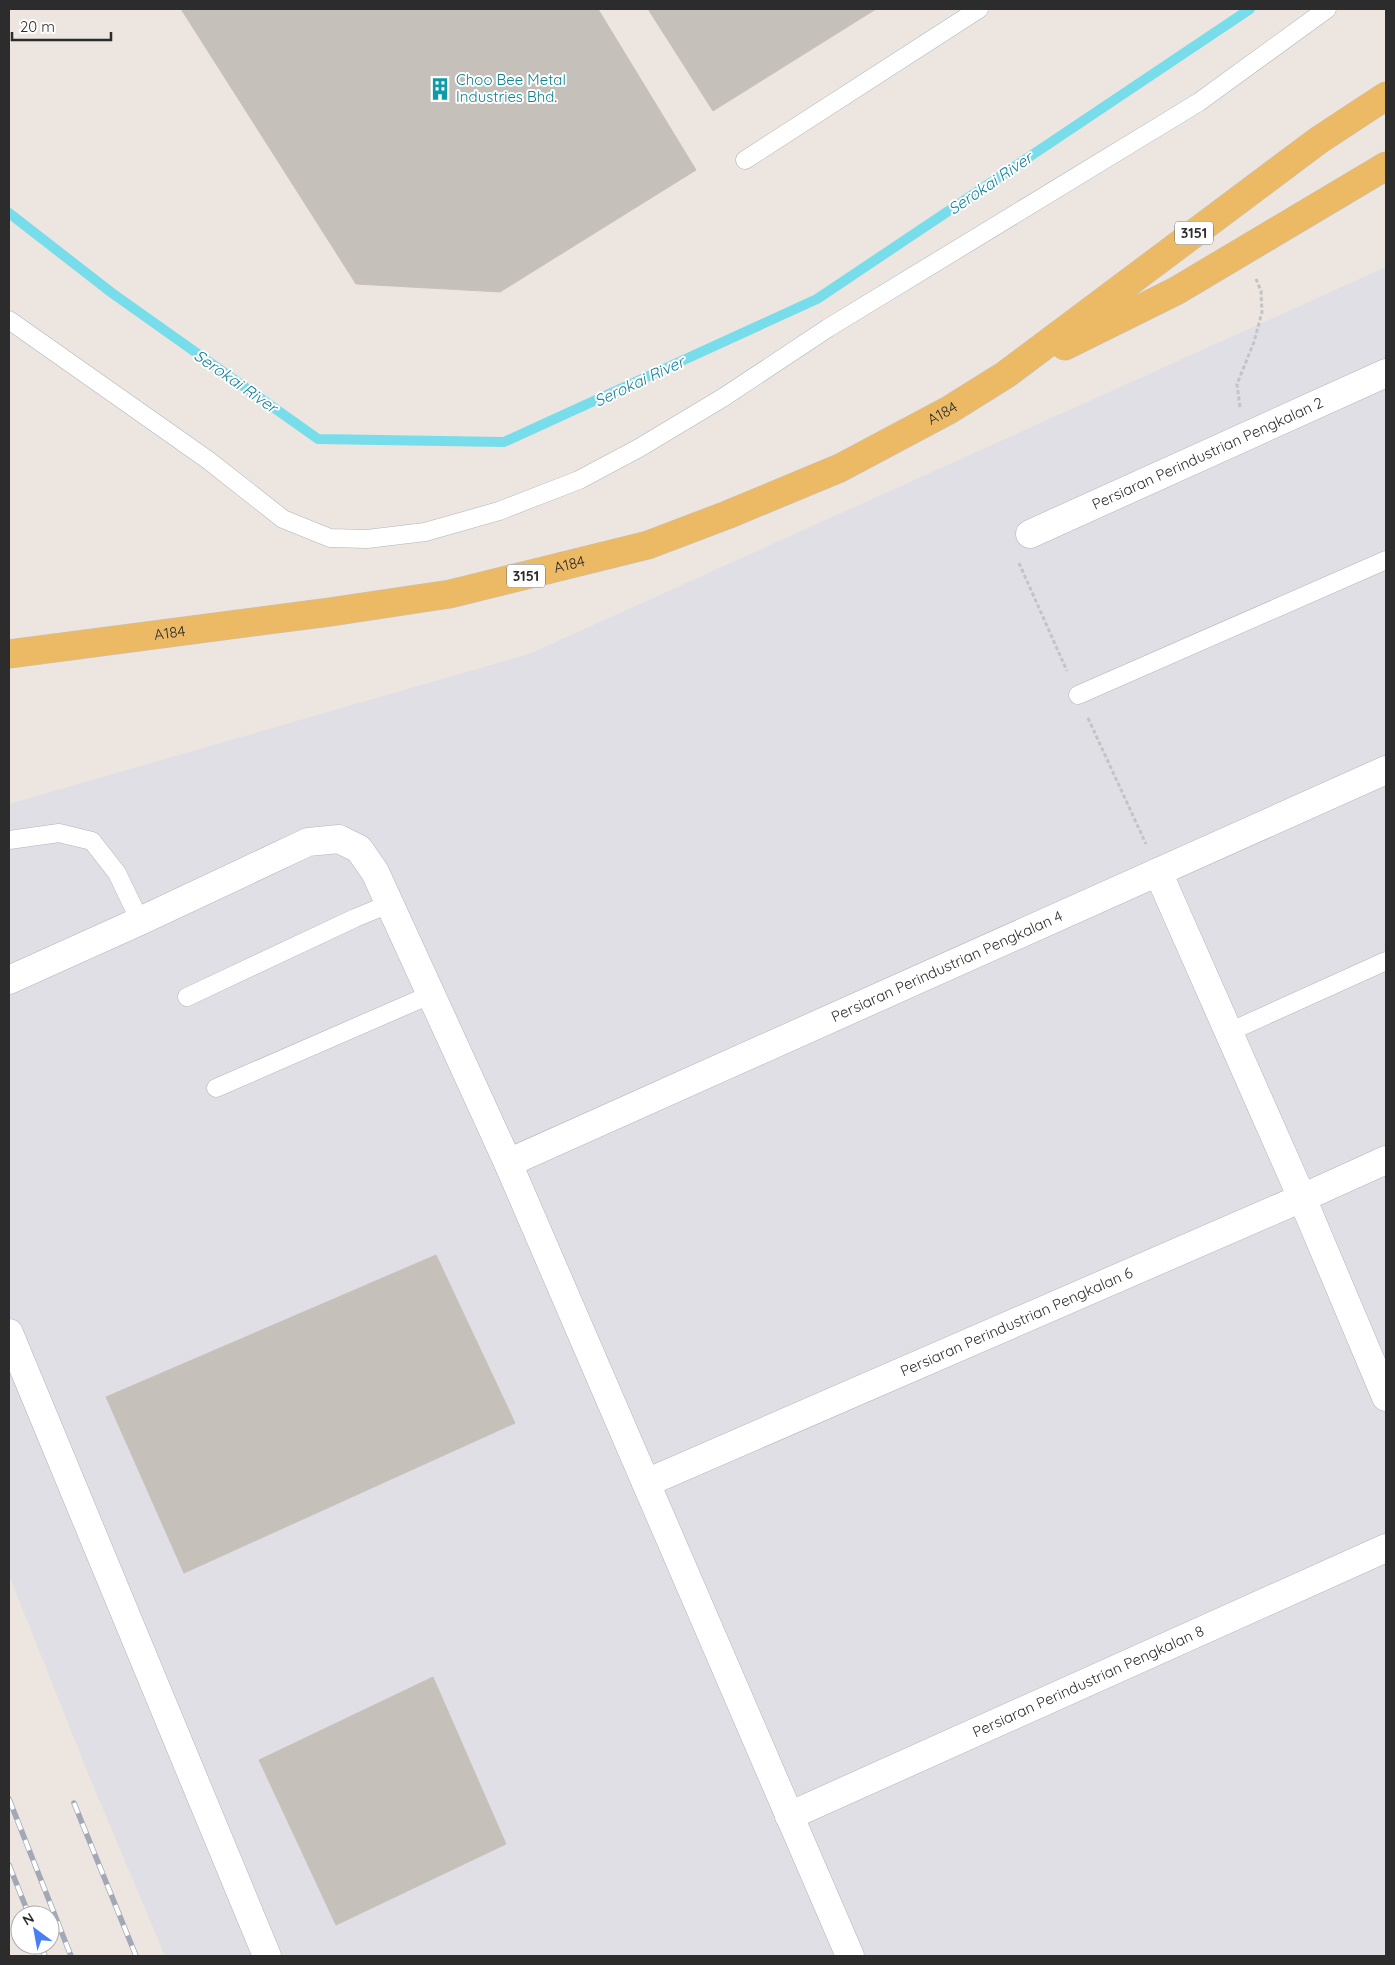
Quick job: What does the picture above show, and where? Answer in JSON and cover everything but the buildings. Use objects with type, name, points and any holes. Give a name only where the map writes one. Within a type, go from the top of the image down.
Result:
[{"type":"main road","name":"3151","points":[[1005,375],[1319,140],[1386,96]]},
{"type":"main road","name":"3151","points":[[1005,375],[1176,291],[1386,166]]},
{"type":"main road","name":"A184","points":[[9,654],[450,594],[648,545],[840,468],[949,410],[1005,375]]},
{"type":"street","name":"Persiaran Perindustrian Pengkalan 2","points":[[1030,534],[1386,373]]},
{"type":"street","name":"Persiaran Perindustrian Pengkalan 4","points":[[508,1163],[1386,770]]},
{"type":"street","points":[[9,980],[308,842],[338,839],[359,849],[375,872],[508,1163],[850,1956]]},
{"type":"street","points":[[1158,872],[1302,1198],[1379,1357],[1386,1397]]},
{"type":"street","name":"Persiaran Perindustrian Pengkalan 6","points":[[646,1483],[1386,1160]]},
{"type":"street","points":[[9,1333],[267,1956]]},
{"type":"street","name":"Persiaran Perindustrian Pengkalan 8","points":[[790,1816],[1386,1548]]},
{"type":"lane","points":[[745,160],[979,9]]},
{"type":"lane","points":[[9,320],[208,460],[283,519],[330,538],[367,539],[425,532],[499,511],[580,480],[640,448],[724,397],[828,328],[1199,102],[1328,9]]},
{"type":"lane","points":[[1078,695],[1386,560]]},
{"type":"lane","points":[[9,840],[59,833],[92,841],[117,873],[140,921]]},
{"type":"lane","points":[[187,998],[354,918],[389,904]]},
{"type":"lane","points":[[1229,1032],[1386,961]]},
{"type":"lane","points":[[216,1088],[432,994]]},
{"type":"path","points":[[1246,250],[1261,291],[1262,312],[1254,342],[1237,384],[1240,409],[1251,434]]},
{"type":"shaded area","points":[[1386,267],[1386,1956],[165,1956],[90,1778],[9,1575],[9,804],[529,654]]},
{"type":"waterway","name":"Serokai River","points":[[9,213],[112,293],[318,439],[504,442],[817,299],[1250,9]]},
{"type":"railway","points":[[9,1799],[71,1956]]},
{"type":"railway","points":[[74,1803],[136,1956]]},
{"type":"railway","points":[[9,1865],[25,1905]]},
{"type":"place","name":"Choo Bee Metal Industries Bhd.","points":[[440,89]]}]
